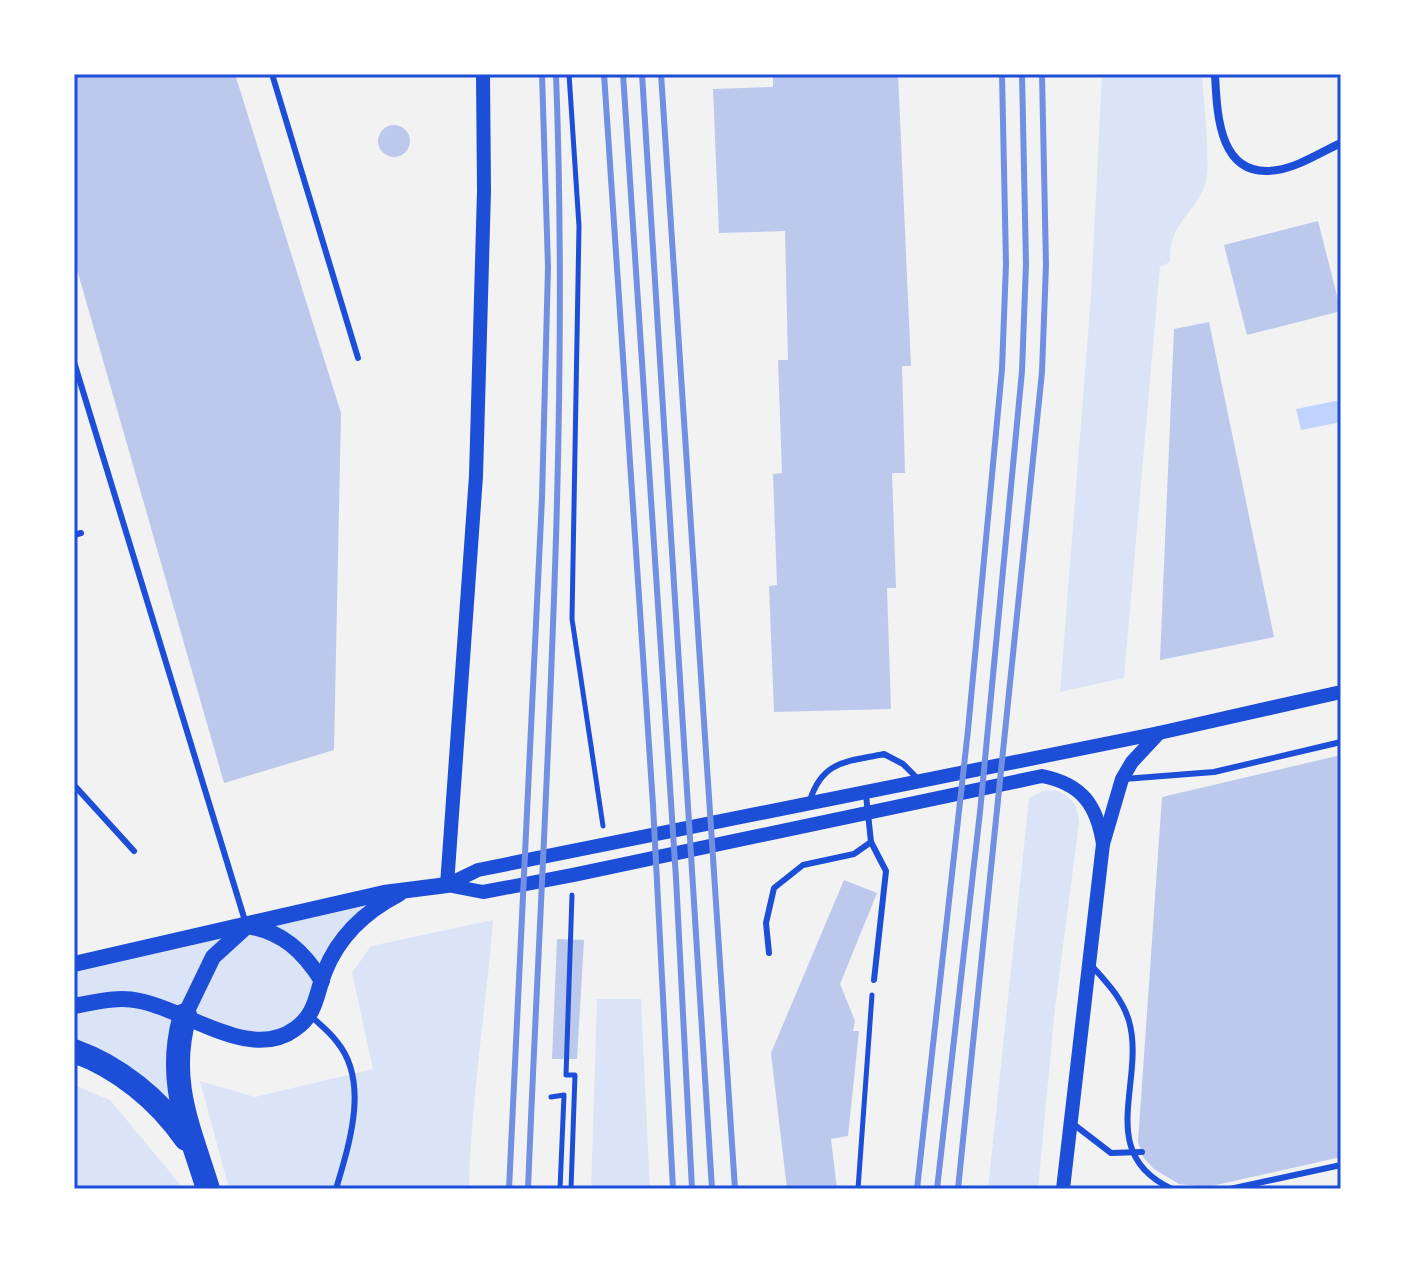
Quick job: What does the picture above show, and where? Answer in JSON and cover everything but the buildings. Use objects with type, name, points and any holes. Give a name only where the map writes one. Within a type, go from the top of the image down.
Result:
[{"type":"highway","points":[[185,1015],[177,1046],[177,1074],[208,1189]]},
{"type":"highway","points":[[74,1051],[122,1076],[156,1104],[186,1138],[199,1162]]},
{"type":"main road","points":[[74,964],[384,893],[399,894],[447,885]]},
{"type":"main road","points":[[74,1006],[116,998],[148,1003],[237,1036],[268,1040],[291,1032],[310,1015],[322,981],[349,932],[366,914],[399,894]]},
{"type":"main road","points":[[185,1015],[213,957],[226,941],[247,926],[264,928],[295,947],[322,981]]},
{"type":"street","points":[[447,885],[476,476],[484,191],[483,74]]},
{"type":"street","points":[[1215,74],[1217,124],[1222,140],[1234,155],[1250,166],[1269,171],[1287,167],[1341,143]]},
{"type":"street","points":[[447,885],[478,870],[1159,733],[1341,692]]},
{"type":"street","points":[[1063,1189],[1103,844],[1122,779],[1132,762],[1159,733]]},
{"type":"street","points":[[447,885],[483,892],[1042,776],[1062,779],[1079,788],[1092,803],[1099,818],[1103,844]]},
{"type":"lane","points":[[272,74],[358,358]]},
{"type":"lane","points":[[74,362],[247,926]]},
{"type":"lane","points":[[1122,779],[1214,772],[1341,742]]},
{"type":"lane","points":[[809,803],[816,780],[831,766],[884,754],[903,764],[919,780]]},
{"type":"lane","points":[[74,785],[134,851]]},
{"type":"lane","points":[[866,791],[871,842],[886,871],[874,980]]},
{"type":"lane","points":[[769,953],[766,923],[774,888],[803,865],[854,854],[871,842]]},
{"type":"lane","points":[[1089,963],[1122,1000],[1130,1025],[1128,1145],[1138,1162],[1159,1183],[1172,1189]]},
{"type":"lane","points":[[310,1015],[339,1044],[353,1074],[351,1135],[336,1189]]},
{"type":"lane","points":[[1070,1121],[1111,1153],[1142,1152]]},
{"type":"lane","points":[[1230,1189],[1341,1165]]},
{"type":"path","points":[[569,74],[579,226],[572,619],[605,843]]},
{"type":"path","points":[[571,1189],[575,1075],[566,1075],[573,875]]},
{"type":"path","points":[[858,1189],[874,980]]},
{"type":"path","points":[[551,1097],[564,1095],[560,1189]]},
{"type":"shaded area","points":[[1102,74],[1202,74],[1207,176],[1200,196],[1173,238],[1170,262],[1160,267],[1124,678],[1060,692],[1091,295]]},
{"type":"shaded area","points":[[1055,790],[1073,802],[1079,823],[1055,1008],[1038,1189],[988,1189],[1029,798],[1042,791]]},
{"type":"shaded area","points":[[384,893],[349,932],[315,1005],[268,1040],[186,1016],[186,1138],[74,1051],[74,964]]},
{"type":"shaded area","points":[[493,920],[469,1189],[229,1189],[200,1081],[255,1097],[373,1069],[352,973],[371,946]]},
{"type":"shaded area","points":[[597,999],[641,999],[650,1189],[591,1189]]},
{"type":"shaded area","points":[[74,1085],[110,1100],[179,1183],[180,1189],[74,1189]]},
{"type":"water","points":[[1341,400],[1341,422],[1301,430],[1296,409]]},
{"type":"railway","points":[[509,1189],[542,498],[548,267],[542,74]]},
{"type":"railway","points":[[528,1189],[557,492],[560,353],[556,74]]},
{"type":"railway","points":[[604,74],[653,805],[673,1189]]},
{"type":"railway","points":[[623,74],[676,878],[692,1189]]},
{"type":"railway","points":[[642,74],[712,1189]]},
{"type":"railway","points":[[661,74],[735,1189]]},
{"type":"railway","points":[[917,1189],[968,730],[1002,369],[1006,264],[1002,74]]},
{"type":"railway","points":[[937,1189],[980,812],[1022,371],[1026,264],[1022,74]]},
{"type":"railway","points":[[958,1189],[1042,372],[1046,265],[1042,74]]}]
